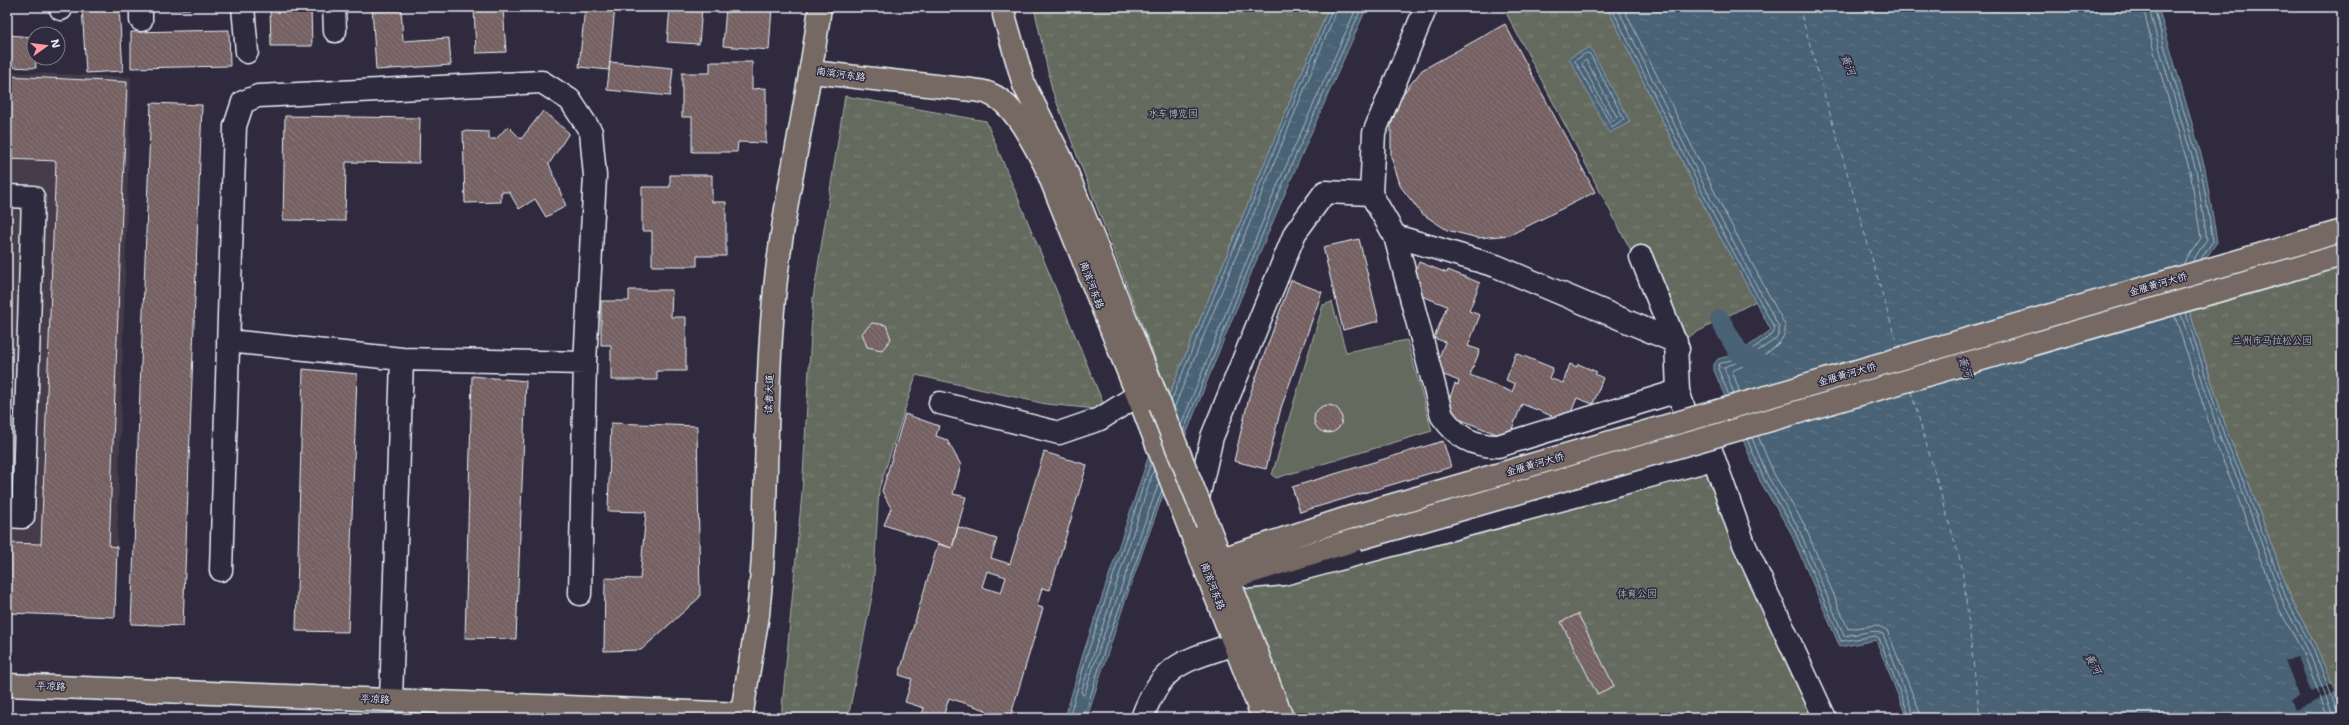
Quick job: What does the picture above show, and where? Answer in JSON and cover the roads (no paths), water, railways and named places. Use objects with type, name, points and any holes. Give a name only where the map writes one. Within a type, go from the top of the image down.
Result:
[{"type":"main road","name":"南滨河东路","points":[[820,7],[812,72],[972,90],[991,94],[1005,103],[1028,134],[1045,165],[1199,526],[1216,572],[1282,718]]},
{"type":"main road","name":"南滨河东路","points":[[1005,7],[1004,15],[1024,85],[1061,158],[1147,404]]},
{"type":"main road","name":"读者大道","points":[[742,716],[758,615],[762,571],[774,298],[789,196],[812,72]]},
{"type":"main road","name":"金雁黄河大侨","points":[[1216,572],[1352,517],[2342,231]]},
{"type":"main road","points":[[1216,572],[1358,539],[2342,254]]},
{"type":"main road","name":"南滨河东路","points":[[1216,572],[1235,644],[1263,718]]},
{"type":"main road","name":"平凉路","points":[[7,685],[742,716]]},
{"type":"street","points":[[243,7],[247,52]]},
{"type":"street","points":[[334,7],[335,31]]},
{"type":"street","points":[[1426,7],[1374,133],[1371,194],[1395,236],[1442,416],[1452,430],[1465,440],[1481,446],[1498,446],[1678,391]]},
{"type":"street","points":[[221,570],[235,126],[243,102],[258,96],[542,82],[570,100],[591,132],[595,176],[585,363],[580,594]]},
{"type":"street","points":[[1199,526],[1212,437],[1295,233],[1325,192],[1371,194]]},
{"type":"street","points":[[7,196],[33,197],[23,517],[7,516]]},
{"type":"street","points":[[1395,236],[1496,266],[1676,342]]},
{"type":"street","points":[[1641,257],[1676,342],[1688,388],[1744,544],[1825,718]]},
{"type":"street","points":[[228,341],[402,359],[585,363]]},
{"type":"street","points":[[1216,572],[1283,574],[1702,462],[1678,391],[1676,342]]},
{"type":"street","points":[[391,700],[402,359]]},
{"type":"street","points":[[940,404],[1059,432],[1147,404]]},
{"type":"street","points":[[1142,718],[1150,695],[1164,676],[1184,661],[1235,644]]},
{"type":"water","points":[[1329,7],[1367,7],[1252,270],[1216,358],[1148,537],[1116,627],[1087,718],[1065,718],[1083,654],[1169,395]]},
{"type":"water","name":"黄河","points":[[1607,7],[2158,7],[2205,168],[2217,242],[2183,291],[2229,437],[2248,481],[2292,601],[2317,648],[2332,684],[2342,718],[1907,718],[1876,640],[1840,647],[1790,531],[1760,481],[1714,370],[1714,364],[1718,359],[1739,353],[1771,330],[1711,220]]},
{"type":"water","points":[[1590,47],[1630,122],[1609,133],[1569,58]]},
{"type":"waterway","points":[[1720,320],[1739,353],[1763,365]]},
{"type":"park label","name":"水车博览园","points":[[1173,113]]},
{"type":"park label","name":"兰州市马拉松公园","points":[[2272,340]]},
{"type":"park label","name":"体育公园","points":[[1637,593]]}]
